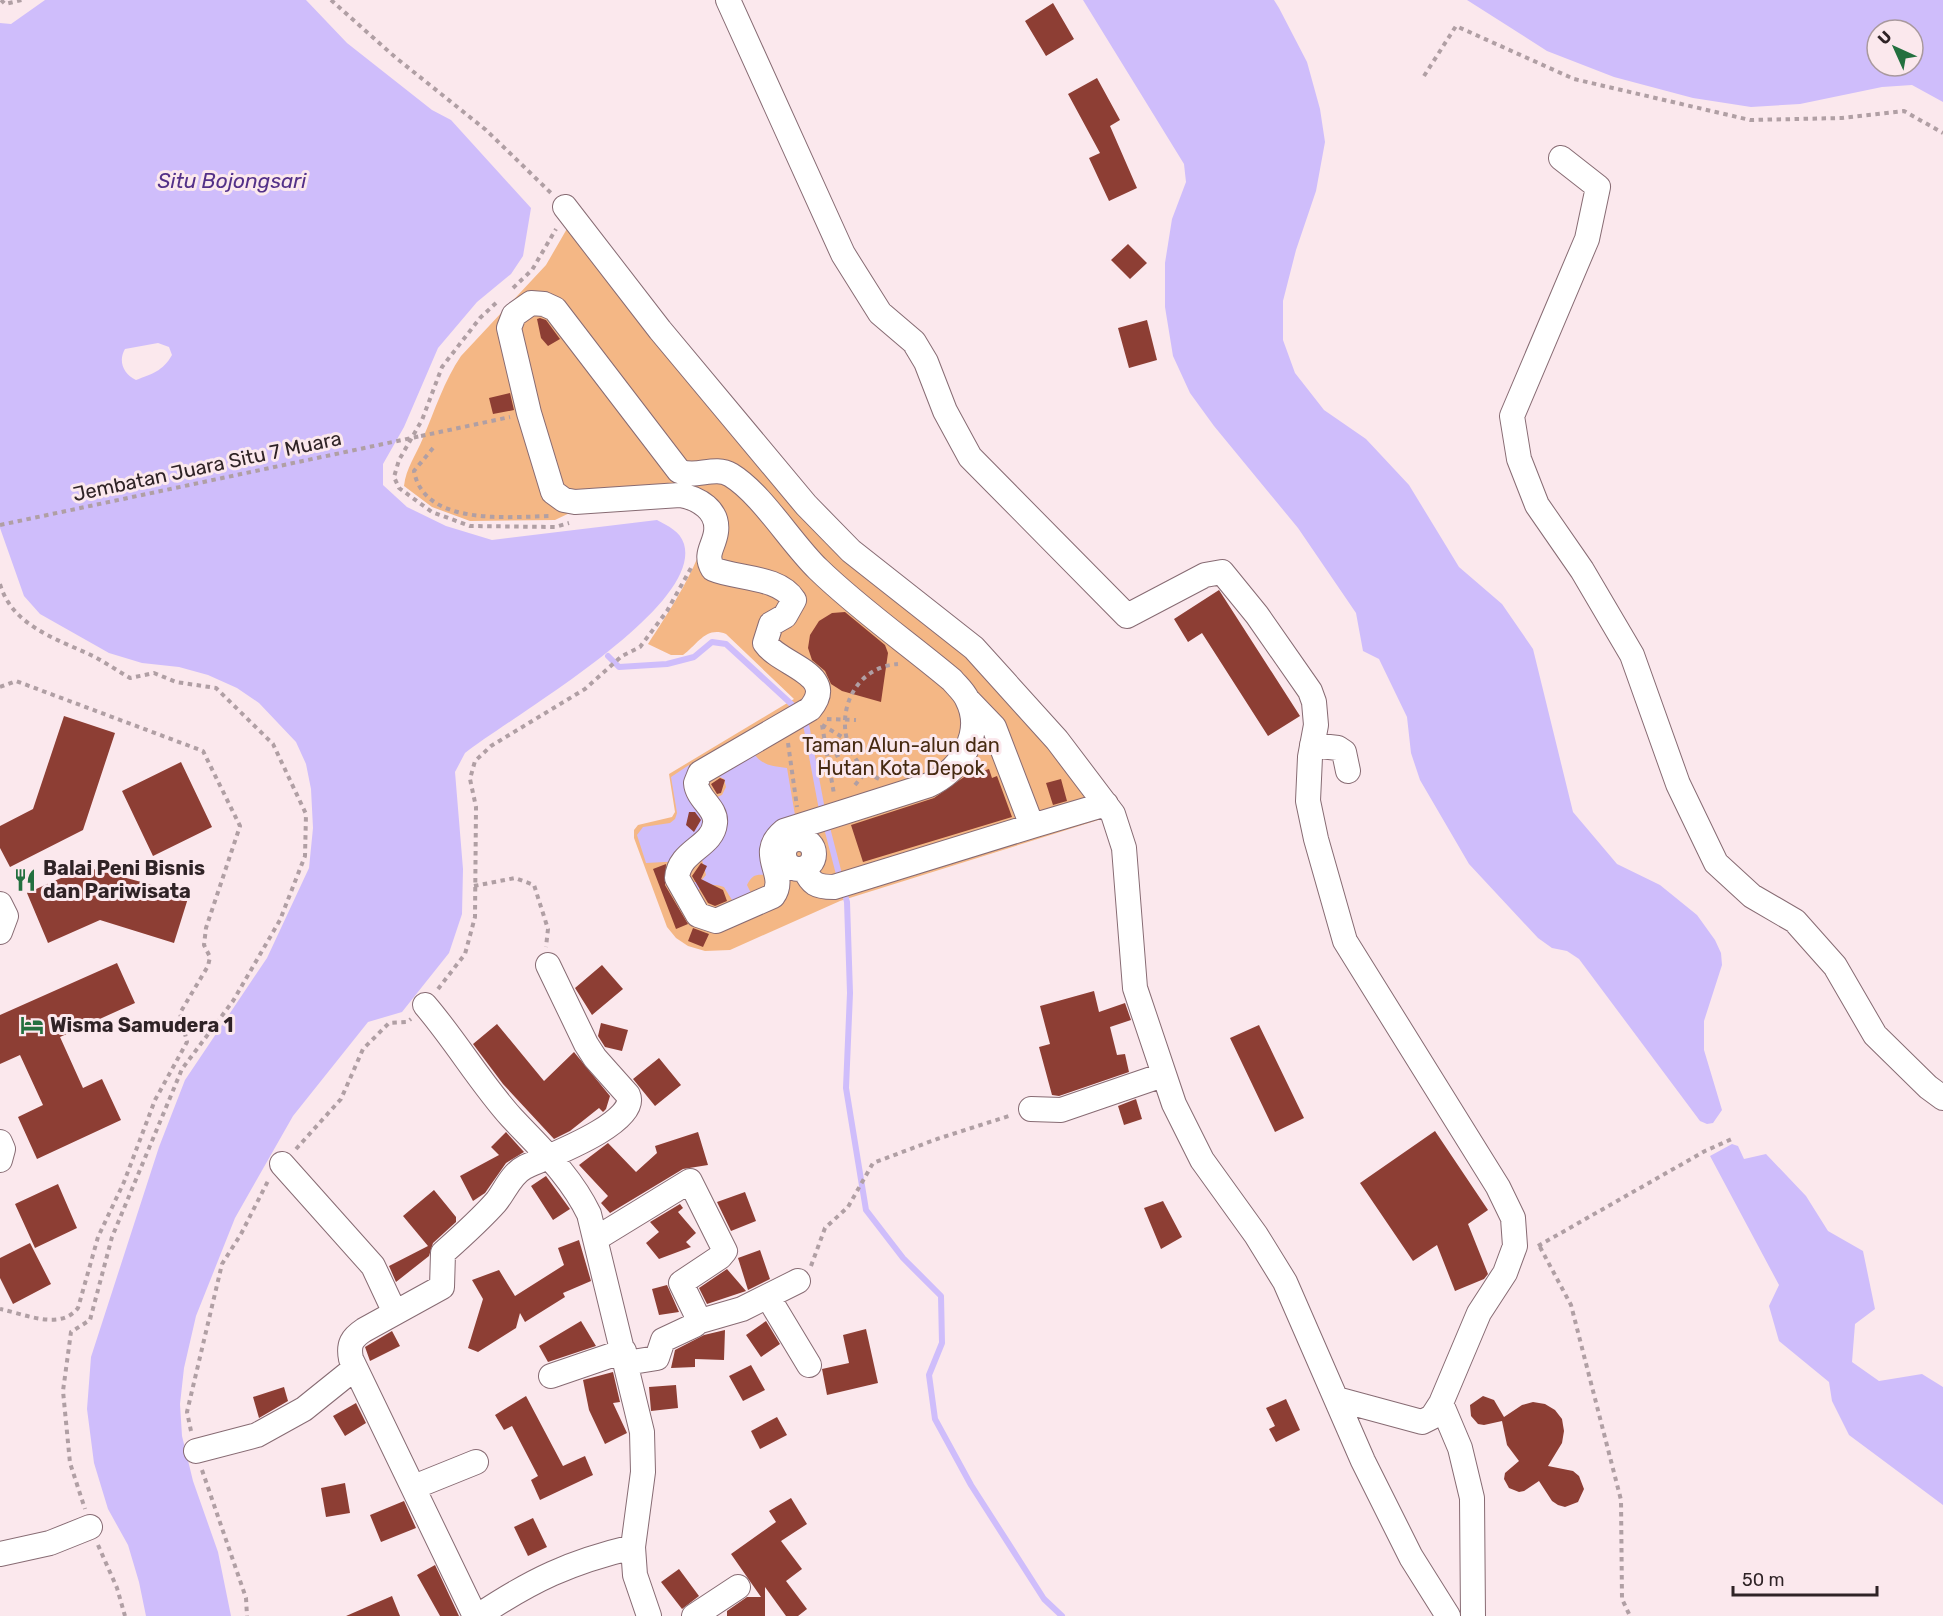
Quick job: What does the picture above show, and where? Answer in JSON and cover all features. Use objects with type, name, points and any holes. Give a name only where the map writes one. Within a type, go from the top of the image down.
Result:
[{"type":"street","points":[[728,0],[843,254],[880,313],[914,342],[926,362],[945,411],[970,457],[1127,616],[1205,575],[1222,572],[1245,598],[1310,691],[1316,713],[1307,781],[1310,810],[1346,941],[1498,1187],[1513,1218],[1515,1246],[1505,1273],[1479,1312],[1441,1403],[1432,1417],[1422,1422],[1337,1399]]},
{"type":"street","points":[[1561,158],[1598,187],[1587,239],[1512,416],[1519,459],[1537,505],[1582,570],[1632,655],[1677,784],[1716,863],[1752,896],[1795,921],[1835,966],[1875,1035],[1928,1088],[1943,1098]]},
{"type":"street","points":[[565,207],[668,339],[806,505],[851,551],[974,648],[1057,740],[1106,804],[1120,831],[1124,848],[1135,988],[1163,1075],[1197,1152],[1285,1282],[1387,1510],[1411,1557],[1448,1616]]},
{"type":"street","points":[[967,699],[972,722],[969,744],[959,763],[947,776],[907,792],[784,831],[776,838],[772,846],[771,855],[778,882],[778,890],[773,896],[716,921],[706,920],[692,908],[677,878],[678,869],[681,862],[708,837],[716,821],[714,814],[696,790],[700,773],[800,720],[819,694],[812,676],[777,656],[765,643],[771,624],[785,616],[794,600],[789,591],[779,586],[713,569],[708,553],[716,532],[714,518],[705,504],[692,497],[680,495],[575,502],[564,500],[553,492],[529,414],[509,328],[514,315],[520,308],[531,303],[544,304],[555,309],[679,471],[689,476],[720,471],[732,476],[753,495],[819,571],[952,680],[994,727],[1032,826]]},
{"type":"street","points":[[1312,745],[1344,752],[1347,771]]},
{"type":"street","points":[[804,868],[811,883],[819,887],[842,885],[1106,804]]},
{"type":"street","points":[[0,904],[6,916],[0,932]]},
{"type":"street","points":[[548,965],[586,1044],[630,1098],[621,1115],[608,1127],[547,1159],[523,1168],[514,1175],[489,1209],[443,1253],[442,1287],[353,1338],[349,1351],[355,1368],[477,1616],[531,1582],[557,1569],[595,1556],[633,1547]]},
{"type":"street","points":[[425,1005],[453,1038],[511,1117],[547,1159],[577,1188],[597,1238],[642,1432],[643,1472],[633,1547],[635,1575],[649,1616]]},
{"type":"street","points":[[1031,1109],[1061,1110],[1163,1075]]},
{"type":"street","points":[[0,1142],[3,1149],[0,1160]]},
{"type":"street","points":[[282,1164],[373,1266],[395,1313]]},
{"type":"street","points":[[597,1238],[690,1181],[725,1251],[720,1257],[681,1283],[697,1322]]},
{"type":"street","points":[[551,1376],[625,1357],[657,1358],[663,1340],[697,1322],[728,1314],[798,1281]]},
{"type":"street","points":[[768,1297],[809,1365]]},
{"type":"street","points":[[196,1451],[257,1435],[303,1408],[355,1368]]},
{"type":"street","points":[[1441,1403],[1460,1448],[1472,1498],[1473,1616]]},
{"type":"street","points":[[414,1487],[476,1462]]},
{"type":"street","points":[[0,1554],[50,1543],[90,1527]]},
{"type":"street","points":[[694,1616],[738,1587]]},
{"type":"path","points":[[1,0],[5,4],[22,0]]},
{"type":"path","points":[[331,0],[394,57],[486,130],[565,207]]},
{"type":"path","points":[[1424,76],[1456,26],[1574,79],[1750,120],[1842,118],[1904,111],[1943,133]]},
{"type":"path","name":"Jembatan Juara Situ 7 Muara","points":[[0,525],[529,414]]},
{"type":"path","points":[[433,448],[414,471],[417,487],[430,499],[468,516],[485,518],[550,516],[564,500]]},
{"type":"path","points":[[0,584],[4,598],[38,632],[95,657],[130,678],[154,673],[176,682],[216,688],[273,744],[306,814],[305,856],[280,920],[233,1001],[182,1069],[112,1237],[90,1320],[71,1332],[63,1391],[70,1463],[90,1527],[117,1588],[125,1616]]},
{"type":"path","points":[[247,1616],[246,1598],[196,1451],[187,1412],[222,1264],[241,1234],[271,1175],[341,1099],[363,1048],[389,1023],[407,1022],[425,1005],[465,954],[476,917],[474,886],[476,807],[470,779],[475,761],[491,746],[585,689],[622,656]]},
{"type":"path","points":[[907,792],[866,772],[849,750],[845,738],[844,720],[850,699],[861,682],[875,671],[893,664],[907,663],[937,668]]},
{"type":"path","points":[[0,687],[16,681],[203,751],[240,826],[206,928],[204,945],[210,957],[208,966],[180,1012],[187,1042],[155,1100],[124,1182],[98,1237],[78,1308],[71,1317],[60,1321],[0,1309]]},
{"type":"path","points":[[800,720],[822,718],[856,720]]},
{"type":"path","points":[[800,720],[845,738]]},
{"type":"path","points":[[800,720],[827,760],[838,814]]},
{"type":"path","points":[[800,720],[788,741],[806,824]]},
{"type":"path","points":[[827,760],[849,750]]},
{"type":"path","points":[[474,886],[515,878],[534,885],[548,929],[545,951],[548,965]]},
{"type":"path","points":[[798,1281],[808,1275],[825,1228],[848,1207],[873,1163],[938,1138],[1031,1109]]},
{"type":"path","points":[[1630,1616],[1622,1599],[1621,1500],[1571,1305],[1540,1246],[1705,1151],[1734,1138]]},
{"type":"green space","name":"Taman Alun-alun dan Hutan Kota Depok","points":[[568,227],[738,443],[848,563],[970,655],[1108,817],[840,901],[730,950],[705,951],[688,946],[676,938],[667,927],[634,838],[634,830],[638,825],[672,817],[675,812],[669,774],[794,699],[726,634],[713,632],[708,634],[683,655],[671,655],[648,644],[682,588],[703,544],[708,528],[696,506],[578,509],[555,520],[470,521],[432,507],[404,486],[409,467],[440,396],[461,356],[546,265]]},
{"type":"water","name":"Situ Bojongsari","points":[[45,0],[306,0],[347,43],[432,110],[451,120],[531,208],[523,256],[511,274],[477,302],[438,348],[404,427],[383,464],[383,485],[407,507],[446,526],[492,540],[657,520],[677,532],[684,544],[682,570],[664,599],[635,629],[559,688],[465,753],[455,772],[463,869],[462,914],[449,953],[402,1012],[368,1022],[293,1116],[235,1218],[196,1316],[184,1368],[180,1404],[182,1436],[193,1481],[218,1552],[231,1616],[146,1616],[128,1545],[108,1509],[94,1463],[87,1409],[91,1357],[159,1147],[185,1080],[267,958],[309,868],[313,828],[311,789],[306,764],[296,742],[259,703],[237,688],[208,675],[179,667],[142,663],[109,653],[40,614],[24,596],[0,528],[0,23],[11,24]],"holes":[[[158,343],[169,347],[172,355],[169,360],[157,371],[147,376],[136,380],[123,367],[122,358],[125,349]]]},
{"type":"water","points":[[1083,0],[1274,0],[1279,8],[1307,62],[1320,109],[1325,142],[1316,191],[1296,250],[1283,301],[1283,340],[1295,373],[1324,410],[1366,439],[1409,485],[1459,567],[1502,604],[1533,649],[1573,812],[1617,864],[1660,885],[1697,915],[1715,940],[1721,953],[1722,965],[1704,1021],[1704,1050],[1722,1110],[1713,1123],[1707,1124],[1700,1121],[1579,959],[1567,951],[1552,948],[1538,938],[1469,864],[1420,780],[1411,753],[1407,717],[1379,659],[1363,651],[1356,613],[1298,528],[1214,426],[1190,393],[1173,356],[1165,307],[1165,263],[1172,219],[1186,182],[1184,164]]},
{"type":"water","points":[[1467,0],[1943,0],[1943,102],[1912,85],[1882,87],[1800,104],[1751,107],[1693,98],[1614,77],[1547,51]]},
{"type":"water","points":[[751,749],[766,764],[787,768],[796,821],[766,875],[753,877],[747,885],[752,895],[726,913],[732,900],[724,887],[710,885],[697,891],[686,882],[700,882],[706,875],[702,860],[646,863],[637,835],[643,827],[670,823],[675,819],[677,813],[671,777],[689,765],[715,798],[722,795],[726,787],[724,779],[712,773]]},
{"type":"water","points":[[1732,1144],[1738,1146],[1744,1159],[1766,1154],[1806,1196],[1828,1231],[1863,1251],[1875,1309],[1855,1324],[1852,1362],[1879,1381],[1922,1374],[1943,1387],[1943,1505],[1849,1435],[1832,1401],[1829,1382],[1779,1341],[1769,1306],[1779,1285],[1710,1156]]},
{"type":"building","points":[[1053,3],[1074,39],[1046,56],[1025,21]]},
{"type":"building","points":[[1097,78],[1120,120],[1110,126],[1137,188],[1109,201],[1089,158],[1100,153],[1068,94]]},
{"type":"building","points":[[1128,244],[1147,263],[1130,279],[1111,260]]},
{"type":"building","points":[[537,319],[546,320],[560,339],[548,346],[541,338]]},
{"type":"building","points":[[1147,320],[1157,360],[1129,368],[1118,328]]},
{"type":"building","points":[[510,393],[514,410],[493,414],[489,398]]},
{"type":"building","points":[[1219,590],[1300,716],[1268,736],[1202,633],[1188,642],[1174,619]]},
{"type":"building","points":[[845,612],[885,645],[888,653],[881,702],[842,691],[831,684],[825,671],[812,660],[808,648],[810,635],[819,621],[832,613]]},
{"type":"building","points":[[64,716],[115,733],[83,830],[10,867],[0,848],[0,826],[33,809]]},
{"type":"building","points":[[181,762],[212,827],[153,856],[122,791]]},
{"type":"building","points":[[989,769],[992,778],[997,776],[1012,817],[863,862],[851,825],[934,798],[964,777]]},
{"type":"building","points":[[720,778],[725,780],[721,793],[717,794],[711,784]]},
{"type":"building","points":[[1061,779],[1067,801],[1053,805],[1046,783]]},
{"type":"building","points":[[689,812],[695,812],[701,820],[694,832],[686,825]]},
{"type":"building","points":[[701,863],[707,866],[701,879],[723,890],[727,901],[715,906],[708,903],[692,876]]},
{"type":"building","points":[[666,864],[665,885],[688,924],[676,929],[653,869]]},
{"type":"building","points":[[86,867],[189,895],[174,943],[100,920],[48,943],[27,893]]},
{"type":"building","points":[[693,928],[709,934],[703,947],[688,941]]},
{"type":"building","points":[[117,963],[135,1003],[60,1037],[83,1088],[102,1079],[121,1120],[37,1159],[18,1117],[43,1105],[20,1055],[0,1064],[0,1015]]},
{"type":"building","points":[[602,965],[623,989],[592,1015],[575,988]]},
{"type":"building","points":[[1094,991],[1099,1012],[1125,1003],[1131,1020],[1110,1027],[1117,1055],[1125,1054],[1129,1072],[1059,1096],[1052,1095],[1039,1047],[1050,1044],[1040,1006]]},
{"type":"building","points":[[601,1023],[628,1030],[622,1051],[605,1047],[598,1036]]},
{"type":"building","points":[[497,1024],[544,1081],[574,1052],[610,1096],[606,1109],[603,1112],[599,1108],[570,1131],[554,1139],[503,1084],[473,1044]]},
{"type":"building","points":[[1259,1025],[1304,1118],[1275,1132],[1230,1038]]},
{"type":"building","points":[[659,1058],[681,1085],[655,1106],[633,1079]]},
{"type":"building","points":[[1136,1099],[1142,1119],[1124,1125],[1118,1106]]},
{"type":"building","points":[[1435,1131],[1488,1210],[1468,1224],[1488,1274],[1484,1279],[1455,1291],[1437,1245],[1413,1261],[1360,1183]]},
{"type":"building","points":[[506,1132],[524,1152],[506,1163],[485,1193],[473,1201],[460,1176],[499,1155],[491,1147]]},
{"type":"building","points":[[698,1132],[708,1165],[683,1169],[610,1213],[601,1203],[608,1196],[579,1165],[608,1143],[636,1172],[657,1153],[655,1146]]},
{"type":"building","points":[[546,1176],[570,1209],[553,1220],[531,1186]]},
{"type":"building","points":[[58,1184],[77,1228],[35,1248],[15,1204]]},
{"type":"building","points":[[434,1190],[456,1217],[456,1222],[433,1243],[429,1256],[396,1282],[389,1266],[428,1246],[403,1216]]},
{"type":"building","points":[[745,1192],[756,1221],[731,1231],[717,1202]]},
{"type":"building","points":[[1163,1201],[1182,1237],[1161,1249],[1144,1208]]},
{"type":"building","points":[[680,1204],[683,1208],[678,1212],[696,1233],[686,1242],[691,1247],[659,1259],[646,1243],[659,1232],[650,1222]]},
{"type":"building","points":[[579,1240],[591,1281],[563,1293],[565,1297],[525,1322],[520,1313],[516,1328],[478,1352],[468,1348],[483,1299],[472,1280],[499,1270],[515,1296],[564,1265],[558,1248]]},
{"type":"building","points":[[30,1243],[51,1284],[13,1304],[0,1278],[0,1258]]},
{"type":"building","points":[[760,1250],[770,1279],[748,1290],[738,1258]]},
{"type":"building","points":[[727,1269],[746,1291],[707,1304],[699,1288]]},
{"type":"building","points":[[667,1285],[679,1312],[659,1315],[652,1289]]},
{"type":"building","points":[[581,1321],[596,1346],[548,1362],[539,1346]]},
{"type":"building","points":[[766,1321],[780,1344],[761,1357],[746,1335]]},
{"type":"building","points":[[866,1329],[878,1383],[827,1395],[822,1369],[849,1363],[843,1335]]},
{"type":"building","points":[[725,1330],[724,1360],[695,1359],[695,1367],[671,1368],[675,1350],[704,1335]]},
{"type":"building","points":[[392,1331],[400,1346],[370,1361],[365,1347]]},
{"type":"building","points":[[751,1365],[765,1390],[743,1401],[729,1376]]},
{"type":"building","points":[[613,1372],[620,1402],[613,1403],[627,1433],[605,1444],[589,1410],[583,1380]]},
{"type":"building","points":[[676,1385],[678,1408],[651,1411],[649,1387]]},
{"type":"building","points":[[284,1387],[288,1401],[259,1418],[253,1397]]},
{"type":"building","points":[[526,1396],[563,1466],[585,1456],[593,1475],[540,1500],[531,1480],[538,1476],[512,1426],[504,1430],[495,1415]]},
{"type":"building","points":[[1483,1396],[1494,1400],[1504,1417],[1522,1405],[1533,1402],[1545,1404],[1555,1410],[1562,1419],[1564,1431],[1562,1443],[1548,1466],[1573,1471],[1579,1476],[1584,1489],[1578,1502],[1565,1507],[1558,1505],[1552,1501],[1539,1481],[1524,1491],[1519,1492],[1509,1488],[1504,1479],[1505,1473],[1519,1461],[1507,1445],[1502,1421],[1484,1425],[1478,1424],[1471,1416],[1470,1405]]},
{"type":"building","points":[[1286,1399],[1300,1430],[1276,1442],[1269,1429],[1275,1426],[1266,1408]]},
{"type":"building","points":[[356,1403],[366,1423],[345,1436],[333,1416]]},
{"type":"building","points":[[777,1417],[787,1435],[760,1449],[751,1431]]},
{"type":"building","points":[[345,1483],[350,1513],[326,1517],[321,1488]]},
{"type":"building","points":[[791,1498],[807,1524],[781,1541],[802,1569],[786,1581],[807,1609],[798,1616],[786,1616],[765,1587],[765,1616],[727,1616],[727,1611],[747,1597],[761,1597],[731,1554],[776,1522],[769,1511]]},
{"type":"building","points":[[404,1501],[416,1528],[381,1542],[370,1515]]},
{"type":"building","points":[[533,1518],[547,1547],[528,1556],[514,1527]]},
{"type":"building","points":[[435,1565],[459,1616],[440,1616],[417,1575]]},
{"type":"building","points":[[679,1569],[699,1596],[682,1609],[661,1582]]},
{"type":"building","points":[[392,1596],[400,1616],[346,1616]]},
{"type":"waterway","points":[[608,656],[619,667],[667,664],[694,657],[712,642],[726,644],[799,711]]},
{"type":"waterway","points":[[805,719],[823,815]]},
{"type":"waterway","points":[[826,824],[840,878]]},
{"type":"waterway","points":[[843,888],[847,902],[850,993],[846,1088],[866,1210],[903,1258],[941,1296],[942,1343],[929,1375],[935,1419],[971,1485],[1044,1599],[1062,1616]]},
{"type":"place","name":"Balai Peni Bisnis dan Pariwisata","points":[[25,880]]},
{"type":"place","name":"Wisma Samudera 1","points":[[32,1025]]}]
